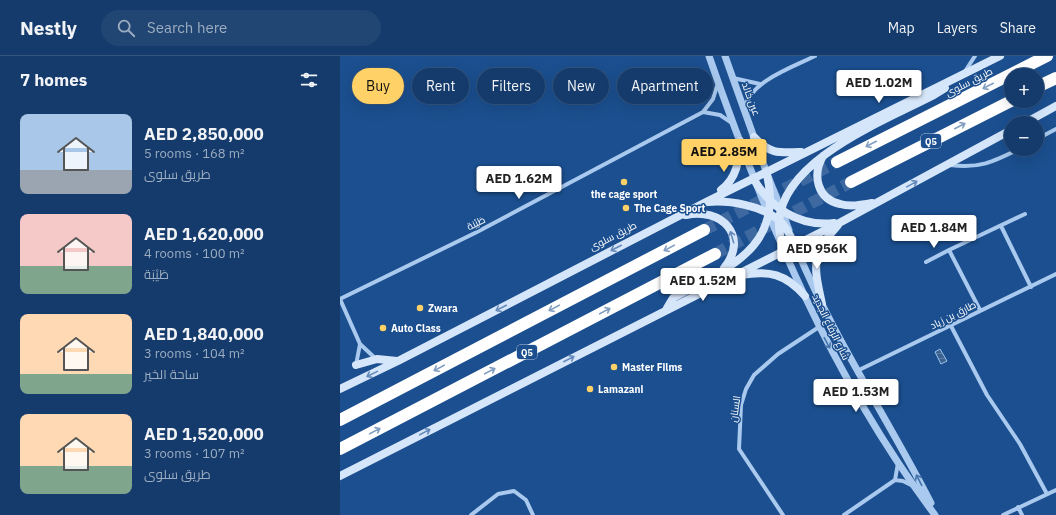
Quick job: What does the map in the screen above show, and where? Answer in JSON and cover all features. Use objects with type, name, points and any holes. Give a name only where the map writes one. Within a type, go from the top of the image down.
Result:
[{"type":"highway","name":"طريق سلوى","points":[[837,162],[1048,56]]},
{"type":"highway","points":[[1044,84],[1056,78]]},
{"type":"highway","name":"Q5","points":[[851,182],[1004,105]]},
{"type":"highway","points":[[340,420],[704,230]]},
{"type":"highway","name":"Q5","points":[[340,449],[715,254]]},
{"type":"main road","name":"طريق سلوى","points":[[340,389],[398,361],[766,171],[1000,56]]},
{"type":"main road","points":[[784,251],[779,220],[781,210],[793,184],[802,172],[825,154],[846,141],[932,96],[963,75]]},
{"type":"main road","points":[[1037,116],[1056,106]]},
{"type":"main road","points":[[340,476],[666,309],[841,222],[1004,134]]},
{"type":"main road","points":[[754,136],[764,147],[772,151],[781,153],[804,152]]},
{"type":"main road","points":[[706,202],[732,180],[738,160],[740,141]]},
{"type":"main road","points":[[825,154],[818,169],[817,177],[818,185],[824,196],[829,200],[848,205],[878,202]]},
{"type":"main road","points":[[666,309],[674,298],[722,272],[748,253],[760,236],[769,215],[771,202],[766,171]]},
{"type":"main road","points":[[753,178],[771,202],[781,210],[799,220],[820,224],[841,222]]},
{"type":"main road","points":[[706,202],[726,201],[749,205],[779,220],[795,245]]},
{"type":"main road","points":[[675,217],[701,213],[713,215],[724,221],[731,231],[734,242],[733,253],[722,272]]},
{"type":"main road","points":[[822,304],[816,273],[818,251],[826,238],[841,222]]},
{"type":"main road","points":[[732,277],[762,272],[775,274],[790,281],[805,296]]},
{"type":"main road","points":[[356,365],[377,359],[398,361]]},
{"type":"street","points":[[709,56],[753,178]]},
{"type":"street","name":"عين خالد","points":[[725,56],[766,171]]},
{"type":"street","points":[[744,110],[749,95],[760,84],[815,56]]},
{"type":"street","name":"طريق سلوى","points":[[963,75],[975,56]]},
{"type":"street","points":[[733,78],[760,84]]},
{"type":"street","name":"طَيْبَة","points":[[340,299],[477,232],[703,112],[713,98],[718,83]]},
{"type":"street","points":[[703,112],[720,116],[734,124]]},
{"type":"street","points":[[1044,136],[1056,130]]},
{"type":"street","points":[[947,165],[973,167],[985,165],[1004,156]]},
{"type":"street","name":"شارع الرفاع الجديد","points":[[766,171],[795,245],[822,304],[857,371],[909,461],[936,515]]},
{"type":"street","name":"شارع الرفاع الجديد","points":[[753,178],[784,251],[819,327],[845,378],[898,463],[914,487],[936,515]]},
{"type":"street","points":[[926,262],[1025,214]]},
{"type":"street","points":[[1001,226],[1031,287]]},
{"type":"street","points":[[949,250],[980,310]]},
{"type":"street","name":"طارق بن زياد","points":[[857,371],[1056,274]]},
{"type":"street","points":[[340,299],[360,344],[369,354],[377,359]]},
{"type":"street","points":[[951,326],[987,395],[1020,444],[1047,494]]},
{"type":"street","name":"السنان","points":[[783,515],[739,449],[742,405],[746,389],[754,375],[778,354],[819,327]]},
{"type":"street","points":[[356,365],[360,344]]},
{"type":"street","points":[[895,480],[898,463]]},
{"type":"street","points":[[844,515],[895,480],[903,481],[914,487]]},
{"type":"street","points":[[1003,515],[1056,490]]},
{"type":"street","points":[[471,515],[498,494],[514,491],[526,500],[533,515]]},
{"type":"street","points":[[1018,507],[1022,515]]},
{"type":"water","points":[[940,349],[947,361],[941,364],[935,352]]},
{"type":"tunnel","points":[[704,230],[837,162]]},
{"type":"tunnel","points":[[715,254],[851,182]]},
{"type":"place","name":"the cage sport","points":[[624,182]]},
{"type":"place","name":"The Cage Sport","points":[[626,208]]},
{"type":"place","name":"Zwara","points":[[420,308]]},
{"type":"place","name":"Auto Class","points":[[383,328]]},
{"type":"place","name":"Master Films","points":[[614,367]]},
{"type":"place","name":"Lamazani","points":[[590,389]]}]
